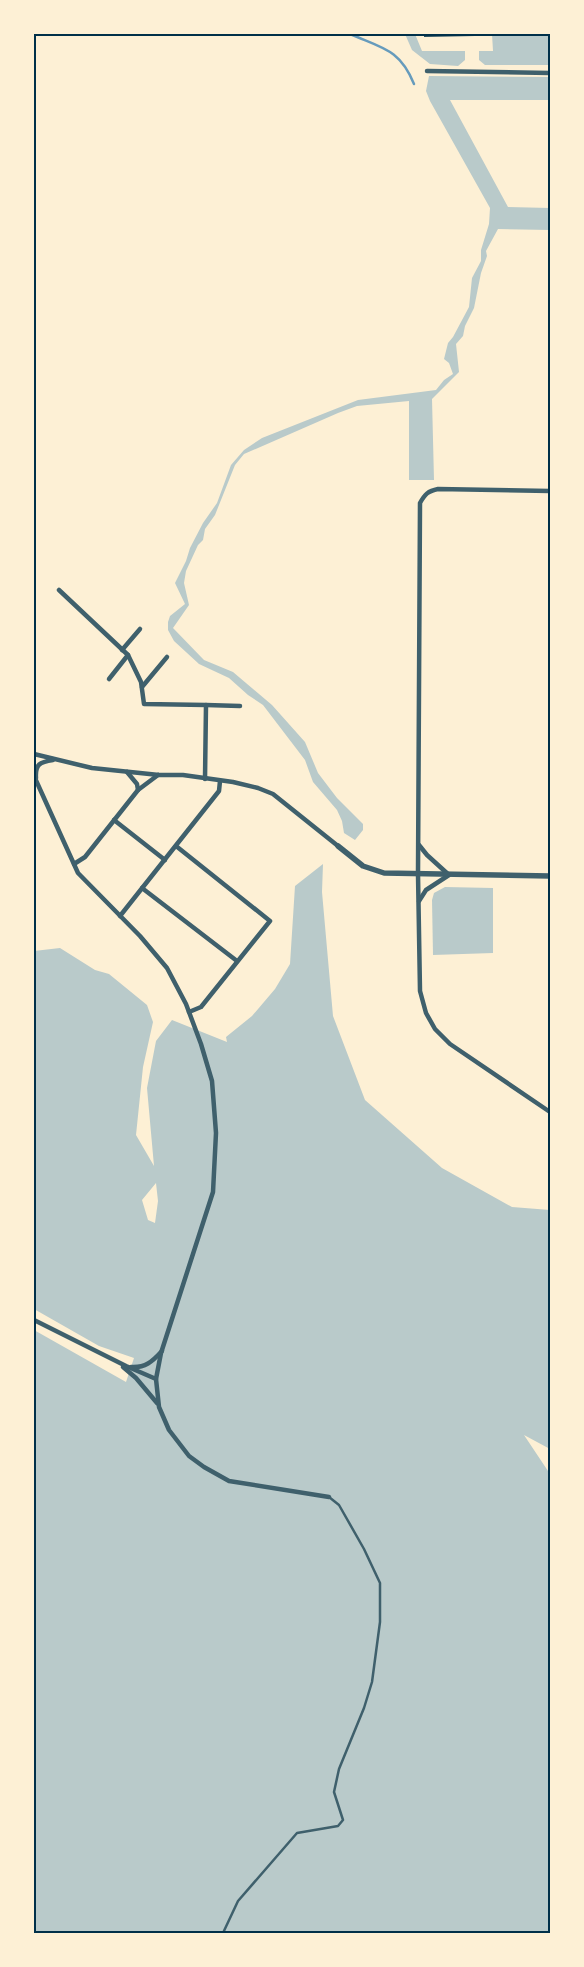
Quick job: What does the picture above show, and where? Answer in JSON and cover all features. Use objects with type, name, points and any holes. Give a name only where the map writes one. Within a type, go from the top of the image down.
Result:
[{"type":"street","points":[[427,71],[550,73]]},
{"type":"street","points":[[550,491],[438,489],[424,495],[420,503],[418,844],[420,991],[426,1013],[435,1028],[450,1044],[550,1112]]},
{"type":"street","points":[[59,590],[128,655],[142,687],[144,704],[240,706]]},
{"type":"street","points":[[122,650],[140,629]]},
{"type":"street","points":[[110,679],[128,655]]},
{"type":"street","points":[[142,687],[167,657]]},
{"type":"street","points":[[205,779],[206,705]]},
{"type":"street","points":[[34,754],[92,768],[159,775],[183,775],[250,786],[273,794],[363,866],[384,873],[550,876]]},
{"type":"street","points":[[36,782],[35,770],[39,764],[55,759]]},
{"type":"street","points":[[127,772],[137,784],[138,790]]},
{"type":"street","points":[[74,864],[85,857],[138,790],[159,775]]},
{"type":"street","points":[[34,776],[78,873],[140,936],[167,968],[189,1012],[212,1081],[216,1133],[213,1192],[163,1350],[156,1379],[158,1404]]},
{"type":"street","points":[[120,916],[219,791],[220,781]]},
{"type":"street","points":[[114,820],[165,860]]},
{"type":"street","points":[[418,844],[449,875]]},
{"type":"street","points":[[176,846],[270,920],[201,1007],[189,1012]]},
{"type":"street","points":[[418,902],[426,890],[449,875]]},
{"type":"street","points":[[142,888],[237,961]]},
{"type":"street","points":[[34,1320],[156,1379]]},
{"type":"street","points":[[126,1366],[141,1367],[152,1362],[163,1350]]},
{"type":"street","points":[[114,1360],[136,1378],[158,1404],[169,1430],[189,1456],[229,1481],[329,1497]]},
{"type":"lane","points":[[223,1933],[238,1901],[297,1834],[338,1826],[343,1820],[334,1792],[339,1769],[364,1708],[372,1682],[380,1622],[380,1583],[364,1549],[339,1505],[329,1497]]},
{"type":"shaded area","points":[[405,34],[415,34],[422,51],[465,51],[465,60],[458,66],[430,64],[412,50]]},
{"type":"shaded area","points":[[492,34],[550,34],[550,65],[485,65],[479,60],[479,51],[493,51]]},
{"type":"shaded area","points":[[429,76],[550,77],[550,100],[450,100],[508,207],[550,208],[550,230],[498,229],[486,251],[487,256],[481,273],[474,308],[465,326],[463,336],[456,344],[459,372],[432,399],[434,480],[409,480],[409,401],[357,406],[244,454],[235,465],[215,515],[205,529],[203,540],[198,545],[186,571],[184,583],[189,605],[173,628],[204,660],[233,672],[272,705],[305,742],[318,773],[337,798],[363,824],[363,830],[355,840],[344,833],[342,821],[337,810],[313,782],[305,760],[263,705],[229,678],[199,664],[174,641],[168,630],[168,622],[170,616],[185,604],[175,583],[190,548],[203,523],[217,503],[231,465],[244,450],[262,438],[358,400],[436,390],[444,380],[453,374],[449,363],[444,359],[448,343],[469,307],[472,278],[481,261],[481,250],[489,224],[490,208],[430,101],[426,91]]},
{"type":"shaded area","points":[[323,864],[322,892],[333,1016],[365,1100],[442,1168],[512,1207],[550,1210],[550,1449],[524,1435],[550,1474],[550,1933],[34,1933],[34,1330],[126,1382],[134,1358],[99,1346],[34,1309],[34,951],[60,948],[95,970],[109,974],[147,1005],[153,1022],[143,1067],[136,1135],[154,1166],[147,1088],[156,1041],[172,1020],[227,1042],[226,1037],[252,1016],[275,989],[290,964],[295,886]],"holes":[[[156,1183],[158,1201],[155,1223],[148,1220],[142,1200]]]},
{"type":"shaded area","points":[[445,887],[493,888],[493,953],[433,955],[432,900],[434,893]]},
{"type":"building","points":[[424,34],[475,34],[475,36],[424,37]]},
{"type":"waterway","points":[[350,34],[381,47],[396,56],[409,72],[414,84]]}]
